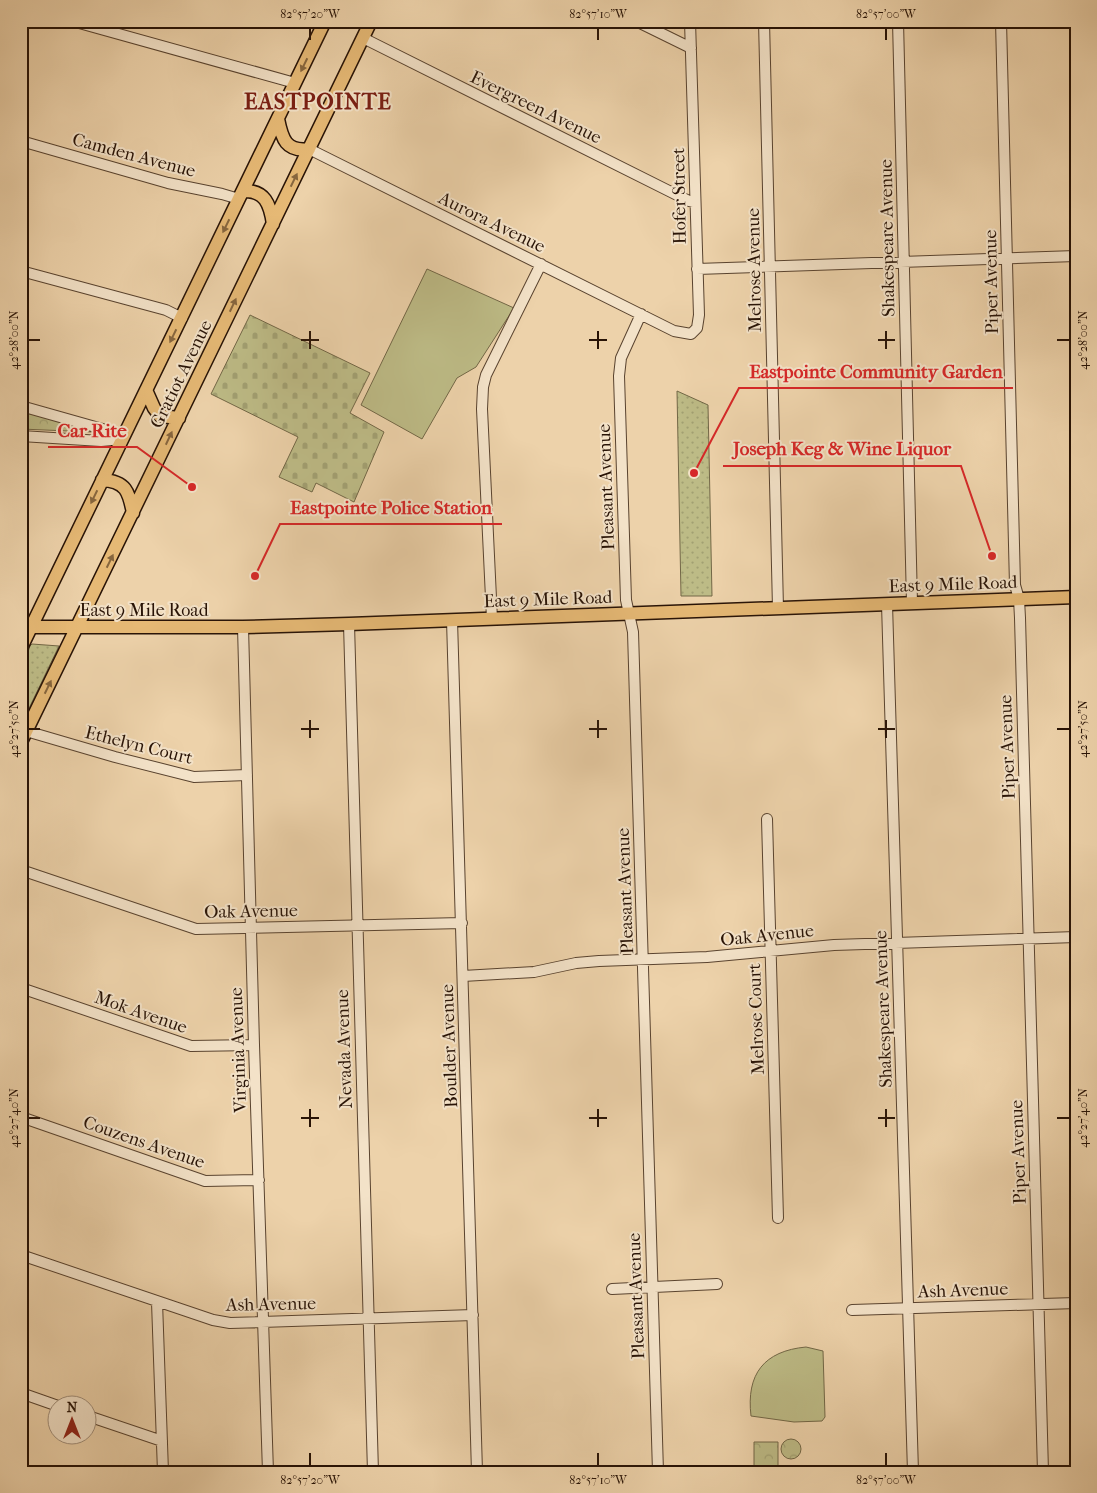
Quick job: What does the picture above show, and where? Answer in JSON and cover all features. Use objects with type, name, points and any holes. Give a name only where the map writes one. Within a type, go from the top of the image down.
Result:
[{"type":"main road","name":"Gratiot Avenue","points":[[24,737],[371,21]]},
{"type":"main road","name":"Gratiot Avenue","points":[[21,648],[26,627],[102,480],[182,318],[323,22]]},
{"type":"main road","points":[[278,119],[283,137],[289,146],[298,150],[309,149]]},
{"type":"main road","points":[[241,195],[255,192],[263,197],[269,206],[273,224]]},
{"type":"main road","points":[[146,390],[160,416],[179,418]]},
{"type":"main road","points":[[102,480],[114,481],[124,488],[131,500],[133,513]]},
{"type":"main road","name":"East 9 Mile Road","points":[[26,627],[243,627],[349,624],[1076,597]]},
{"type":"street","points":[[72,21],[295,83]]},
{"type":"street","points":[[636,21],[691,48]]},
{"type":"street","name":"Hofer Street","points":[[660,324],[681,333],[692,334],[698,328],[690,21]]},
{"type":"street","name":"Melrose Avenue","points":[[764,21],[778,608]]},
{"type":"street","name":"Shakespeare Avenue","points":[[898,21],[912,603]]},
{"type":"street","name":"Piper Avenue","points":[[1001,21],[1015,585],[1019,599],[1043,1472]]},
{"type":"street","name":"Evergreen Avenue","points":[[363,38],[689,201],[695,202]]},
{"type":"street","name":"Camden Avenue","points":[[21,141],[168,183],[222,194],[241,195]]},
{"type":"street","name":"Aurora Avenue","points":[[309,149],[660,324]]},
{"type":"street","points":[[697,269],[1076,256]]},
{"type":"street","points":[[492,619],[483,387],[486,375],[542,264]]},
{"type":"street","points":[[21,271],[166,310],[182,318]]},
{"type":"street","name":"Pleasant Avenue","points":[[641,314],[621,358],[619,376],[625,591],[633,632],[658,1472]]},
{"type":"street","points":[[21,406],[106,430],[122,439]]},
{"type":"street","points":[[21,436],[96,440],[122,439]]},
{"type":"street","name":"Shakespeare Avenue","points":[[887,604],[913,1472]]},
{"type":"street","name":"Boulder Avenue","points":[[452,620],[477,1472]]},
{"type":"street","name":"Nevada Avenue","points":[[349,624],[373,1472]]},
{"type":"street","name":"Virginia Avenue","points":[[243,627],[268,1472]]},
{"type":"street","name":"Ethelyn Court","points":[[24,737],[194,777],[246,775]]},
{"type":"street","name":"Melrose Court","points":[[767,819],[778,1218]]},
{"type":"street","name":"Oak Avenue","points":[[21,870],[196,928],[462,923]]},
{"type":"street","name":"Oak Avenue","points":[[463,976],[534,972],[576,963],[599,961],[707,957],[834,945],[1076,937]]},
{"type":"street","name":"Mok Avenue","points":[[21,988],[191,1046],[254,1045]]},
{"type":"street","name":"Couzens Avenue","points":[[21,1117],[205,1181],[259,1180]]},
{"type":"street","name":"Ash Avenue","points":[[21,1255],[157,1302],[213,1320],[230,1323],[473,1316]]},
{"type":"street","points":[[612,1289],[717,1284]]},
{"type":"street","points":[[157,1302],[163,1472]]},
{"type":"street","name":"Ash Avenue","points":[[852,1310],[1076,1303]]},
{"type":"street","points":[[21,1393],[48,1402]]},
{"type":"street","points":[[98,1419],[162,1441]]},
{"type":"green space","points":[[427,269],[514,308],[476,367],[457,378],[422,439],[361,405]]},
{"type":"green space","points":[[250,315],[370,373],[350,413],[384,432],[354,502],[316,483],[312,492],[279,477],[298,437],[211,394]]},
{"type":"green space","points":[[677,391],[708,405],[712,596],[681,596]]},
{"type":"green space","points":[[21,411],[90,430],[92,432],[21,429]]},
{"type":"green space","points":[[32,644],[59,646],[21,725],[21,672]]},
{"type":"green space","points":[[806,1347],[823,1351],[825,1417],[822,1421],[794,1422],[751,1416],[750,1401],[752,1388],[755,1377],[761,1367],[779,1354],[791,1349]]},
{"type":"green space","points":[[791,1439],[798,1442],[801,1449],[798,1456],[791,1459],[784,1456],[781,1449],[784,1442]]},
{"type":"green space","points":[[754,1442],[778,1442],[778,1468],[754,1468]]},
{"type":"place","name":"Eastpointe Community Garden","points":[[694,473]]},
{"type":"place","name":"Car Rite","points":[[192,487]]},
{"type":"place","name":"Joseph Keg & Wine Liquor","points":[[992,556]]},
{"type":"place","name":"Eastpointe Police Station","points":[[255,576]]},
{"type":"district","name":"EASTPOINTE","points":[[318,101]]}]
